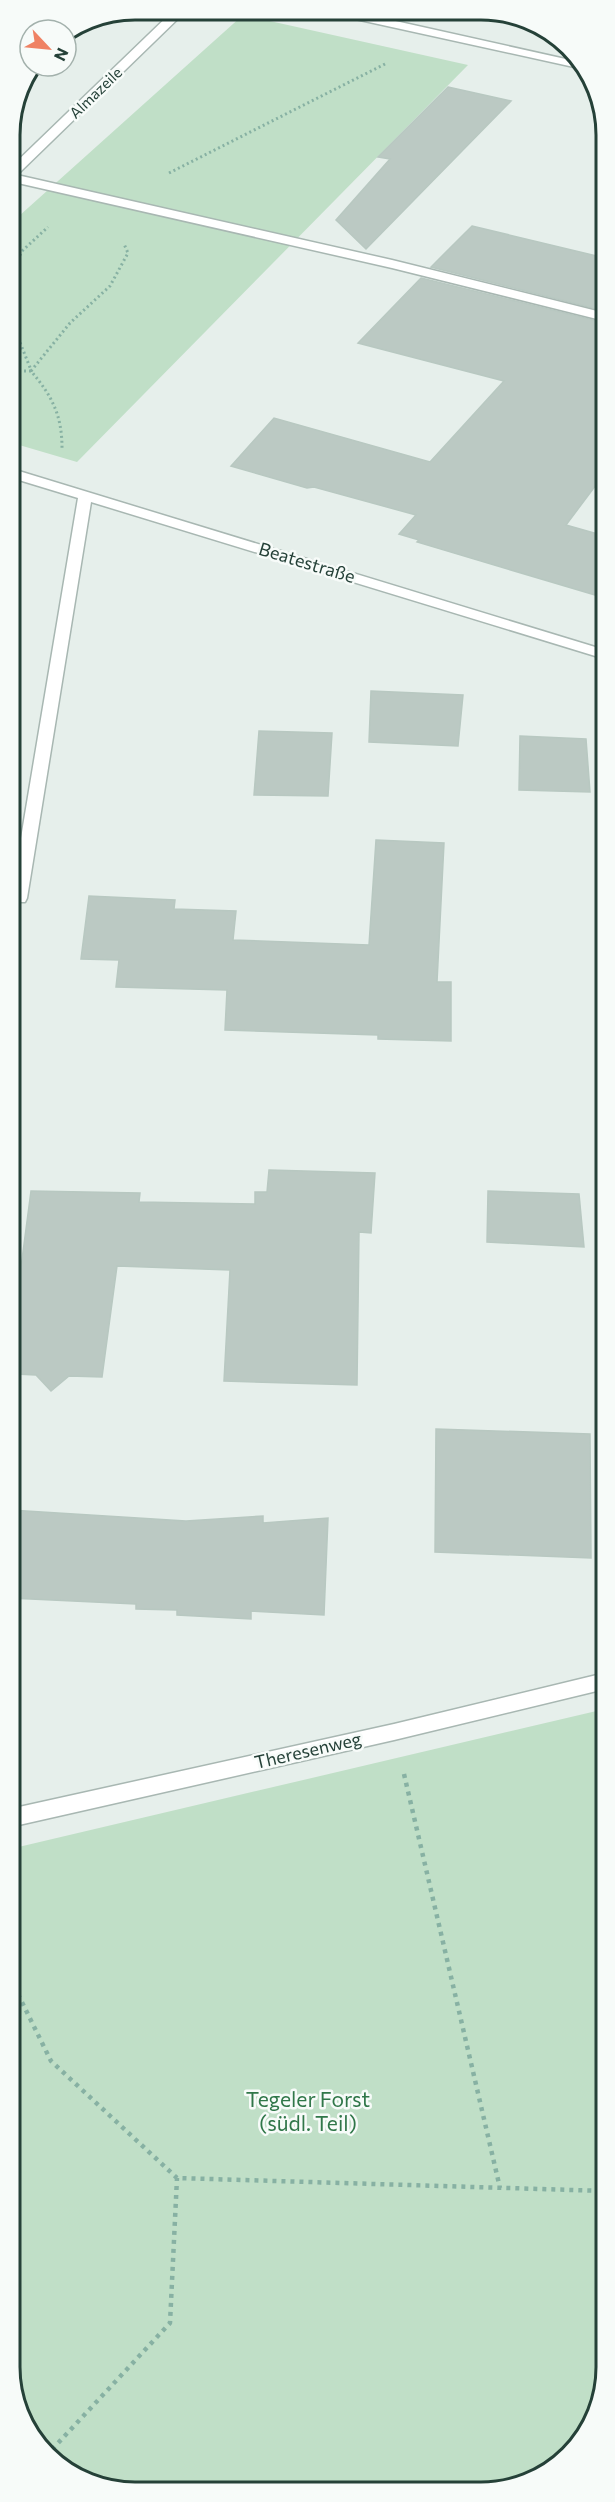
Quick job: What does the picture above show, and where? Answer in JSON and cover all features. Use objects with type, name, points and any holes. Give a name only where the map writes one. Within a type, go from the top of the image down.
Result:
[{"type":"street","name":"Almazeile","points":[[20,165],[171,20]]},
{"type":"street","points":[[371,20],[571,64]]},
{"type":"street","points":[[20,179],[392,264],[596,315]]},
{"type":"street","name":"Beatestraße","points":[[20,475],[596,652]]},
{"type":"street","points":[[20,892],[85,495]]},
{"type":"street","name":"Theresenweg","points":[[20,1816],[394,1732],[595,1684]]},
{"type":"path","points":[[20,255],[42,231],[65,215],[101,210],[113,201],[441,36]]},
{"type":"path","points":[[31,371],[70,323],[110,286],[128,253],[117,228],[101,210]]},
{"type":"path","points":[[20,343],[31,371],[49,392],[63,422],[61,488]]},
{"type":"path","points":[[20,371],[31,371]]},
{"type":"path","points":[[394,1732],[500,2188]]},
{"type":"path","points":[[20,1998],[51,2061],[177,2178],[595,2191]]},
{"type":"path","points":[[53,2449],[171,2323],[177,2178]]},
{"type":"green space","points":[[237,20],[266,20],[468,65],[77,462],[20,445],[20,215]]},
{"type":"green space","name":"Tegeler Forst (südl. Teil)","points":[[595,1711],[595,2382],[587,2411],[580,2425],[562,2449],[531,2471],[495,2482],[120,2482],[84,2471],[53,2449],[31,2418],[20,2382],[20,1847]]},
{"type":"building","points":[[448,87],[511,101],[366,249],[336,220],[390,159],[378,157]]},
{"type":"building","points":[[472,226],[596,256],[596,309],[431,267]]},
{"type":"building","points":[[421,278],[596,321],[596,485],[566,525],[596,533],[596,595],[417,542],[419,540],[399,534],[416,515],[314,487],[307,488],[231,466],[274,418],[430,462],[504,381],[358,343]]},
{"type":"building","points":[[371,691],[463,695],[458,746],[369,742]]},
{"type":"building","points":[[259,731],[332,733],[328,796],[254,795]]},
{"type":"building","points":[[520,736],[586,739],[590,792],[519,790]]},
{"type":"building","points":[[376,840],[444,843],[437,982],[451,982],[451,1041],[378,1039],[378,1035],[225,1030],[227,990],[116,987],[119,960],[81,959],[89,896],[175,900],[174,909],[236,911],[233,940],[369,945]]},
{"type":"building","points":[[269,1170],[375,1173],[371,1233],[359,1232],[357,1385],[224,1381],[230,1270],[117,1266],[102,1377],[69,1376],[51,1391],[36,1375],[20,1374],[20,1275],[31,1191],[140,1193],[139,1202],[255,1204],[255,1192],[267,1192]]},
{"type":"building","points":[[488,1191],[579,1194],[584,1247],[487,1242]]},
{"type":"building","points":[[436,1429],[590,1434],[591,1558],[435,1552]]},
{"type":"building","points":[[20,1511],[186,1521],[263,1516],[263,1523],[328,1518],[324,1615],[251,1611],[251,1619],[177,1615],[177,1610],[136,1609],[136,1604],[20,1598]]}]
